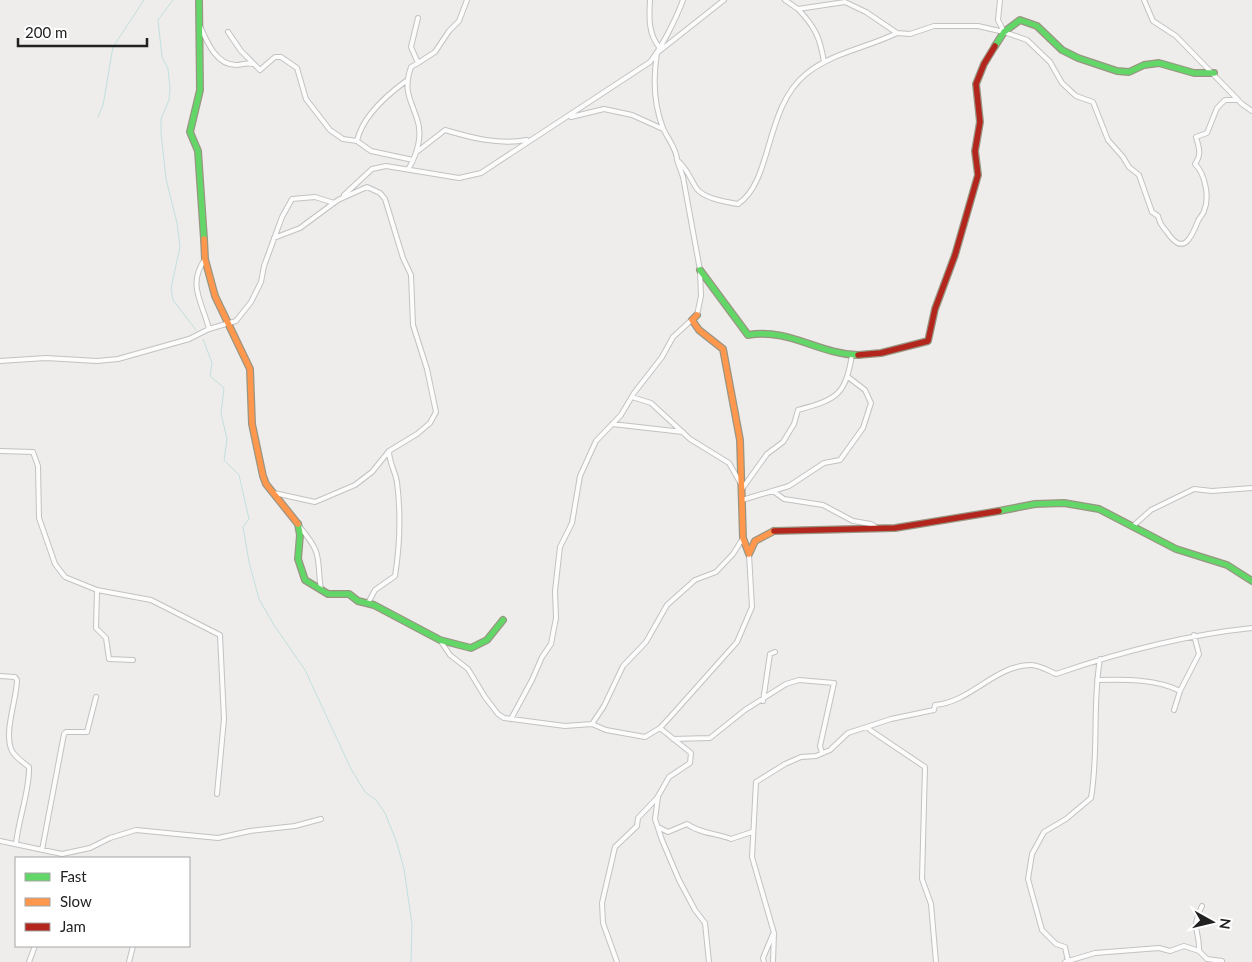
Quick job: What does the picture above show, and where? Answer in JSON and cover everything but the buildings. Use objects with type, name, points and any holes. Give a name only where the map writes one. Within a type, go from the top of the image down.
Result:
[{"type":"street","points":[[199,0],[200,90],[190,132],[198,150],[205,259],[215,296],[250,369],[252,424],[263,476],[317,550],[320,560],[321,591]]},
{"type":"street","points":[[418,151],[418,120],[407,94],[406,81],[411,67],[435,52],[449,31],[459,22],[467,0]]},
{"type":"street","points":[[650,0],[649,23],[654,40],[659,47]]},
{"type":"street","points":[[440,640],[450,655],[468,669],[498,714],[511,719],[565,726],[592,724],[606,730],[645,737],[660,728],[737,642],[752,607],[749,554],[743,538],[740,440],[722,349],[698,330],[692,320],[697,315],[701,296],[700,270],[677,154],[664,130],[657,111],[654,69],[657,54],[677,16],[683,0]]},
{"type":"street","points":[[340,199],[372,169],[386,166],[409,168],[459,178],[481,173],[650,62],[657,54],[724,0]]},
{"type":"street","points":[[785,0],[798,9],[814,26],[820,41],[824,62]]},
{"type":"street","points":[[1000,0],[998,20],[1004,32]]},
{"type":"street","points":[[1144,0],[1153,21],[1176,36],[1214,73],[1238,100],[1252,111]]},
{"type":"street","points":[[798,9],[845,2],[866,12],[897,33],[910,34],[934,26],[978,26],[1027,40],[1050,62],[1062,83],[1076,96],[1093,102],[1108,140],[1129,167],[1139,175],[1144,194],[1152,212],[1158,216],[1160,226],[1172,241],[1180,244],[1188,242],[1194,235],[1199,219],[1204,211],[1206,197],[1204,181],[1201,170],[1195,164],[1199,158],[1200,150],[1196,137],[1208,133],[1217,108],[1225,100],[1238,100]]},
{"type":"street","points":[[418,18],[411,47],[418,63]]},
{"type":"street","points":[[700,270],[748,335],[762,331],[797,338],[830,350],[852,355],[887,353],[928,340],[935,309],[955,255],[978,175],[976,151],[980,122],[976,84],[984,64],[1004,32],[1020,20],[1037,26],[1062,50],[1078,58],[1117,71],[1129,72],[1144,65],[1159,63],[1194,73],[1214,73]]},
{"type":"street","points":[[200,25],[206,41],[219,59],[228,64],[237,65],[248,62],[254,65]]},
{"type":"street","points":[[228,32],[232,41],[260,70],[275,57],[281,57],[297,68],[306,99],[330,130],[343,139],[358,141],[371,151],[413,160]]},
{"type":"street","points":[[677,160],[687,168],[698,191],[723,202],[738,204],[745,200],[757,182],[781,106],[805,75],[834,55],[876,43],[897,33]]},
{"type":"street","points":[[358,141],[359,133],[384,100],[406,81]]},
{"type":"street","points":[[566,118],[604,109],[632,115],[664,130]]},
{"type":"street","points":[[409,168],[418,151],[445,130],[457,135],[501,143],[529,140]]},
{"type":"street","points":[[274,238],[300,228],[340,199],[362,188],[367,187],[380,193],[385,199],[402,258],[412,281],[413,325],[428,369],[436,412],[430,423],[417,434],[389,451],[372,472],[355,485],[315,502],[274,493]]},
{"type":"street","points":[[0,361],[46,358],[97,361],[118,358],[189,339],[209,329],[236,321],[251,302],[261,282],[274,238],[282,217],[292,199],[315,197],[334,203]]},
{"type":"street","points":[[205,259],[196,276],[196,285],[209,329]]},
{"type":"street","points":[[511,719],[532,680],[542,656],[551,644],[556,618],[555,591],[560,547],[572,522],[580,476],[596,441],[620,416],[632,396],[658,364],[673,336],[697,315]]},
{"type":"street","points":[[742,487],[767,454],[782,442],[794,424],[798,410],[834,399],[848,377],[852,355]]},
{"type":"street","points":[[742,500],[789,486],[824,463],[840,460],[863,428],[871,403],[865,390],[848,377]]},
{"type":"street","points":[[632,396],[651,403],[677,428],[686,433],[700,446],[729,463],[742,487]]},
{"type":"street","points":[[612,424],[686,433]]},
{"type":"street","points":[[0,451],[33,452],[38,466],[39,518],[55,564],[65,577],[97,590],[151,600],[220,635],[224,720],[217,794]]},
{"type":"street","points":[[368,603],[375,590],[395,576],[397,564],[400,520],[396,480],[389,451]]},
{"type":"street","points":[[1132,527],[1152,510],[1194,489],[1212,491],[1252,488]]},
{"type":"street","points":[[773,492],[784,499],[823,505],[853,521],[871,524],[880,529]]},
{"type":"street","points":[[749,554],[755,541],[776,530],[880,529],[947,521],[1035,504],[1064,503],[1098,509],[1176,549],[1227,566],[1252,581]]},
{"type":"street","points":[[298,525],[300,535],[298,559],[300,569],[305,580],[321,591],[340,596],[350,594],[358,601],[368,603],[440,640],[471,648],[487,640],[503,620]]},
{"type":"street","points":[[592,724],[604,706],[624,666],[646,642],[667,605],[695,580],[716,572],[733,554],[743,538]]},
{"type":"street","points":[[97,590],[96,628],[106,638],[109,659],[133,660]]},
{"type":"street","points":[[774,962],[774,932],[752,856],[756,782],[785,764],[830,750],[848,733],[891,719],[934,710],[935,705],[956,701],[1005,671],[1032,664],[1056,674],[1100,659],[1194,635],[1252,628]]},
{"type":"street","points":[[1174,710],[1180,691],[1199,654],[1194,635]]},
{"type":"street","points":[[763,701],[770,654],[775,652]]},
{"type":"street","points":[[1100,659],[1097,680],[1096,769],[1091,798],[1066,818],[1044,832],[1032,854],[1028,879],[1042,930],[1056,944],[1065,948],[1067,962],[1095,953],[1159,948],[1170,951],[1184,946],[1199,951],[1207,959],[1222,961]]},
{"type":"street","points":[[0,676],[17,680],[10,724],[10,744],[12,752],[29,768],[30,779],[24,798],[16,844]]},
{"type":"street","points":[[673,739],[710,738],[745,710],[763,701],[786,684],[799,680],[834,683],[820,746],[822,753]]},
{"type":"street","points":[[1097,680],[1128,680],[1180,691]]},
{"type":"street","points":[[42,850],[64,734],[66,732],[87,732],[96,698]]},
{"type":"street","points":[[868,727],[925,766],[922,879],[930,904],[936,962]]},
{"type":"street","points":[[617,962],[603,923],[602,903],[615,847],[636,826],[638,818],[659,794],[669,777],[690,763],[691,753],[660,728]]},
{"type":"street","points":[[659,794],[655,819],[679,880],[695,910],[705,923],[709,962]]},
{"type":"street","points":[[0,841],[42,850],[56,856],[90,848],[110,838],[136,830],[218,838],[250,831],[295,826],[321,819]]},
{"type":"street","points":[[658,826],[668,832],[687,824],[702,832],[713,832],[731,840],[752,832]]},
{"type":"street","points":[[1199,951],[1199,942],[1195,930],[1196,919],[1202,906]]},
{"type":"street","points":[[764,962],[763,958],[774,932]]},
{"type":"street","points":[[29,962],[35,947]]},
{"type":"street","points":[[129,962],[133,947]]},
{"type":"waterway","points":[[98,117],[103,105],[113,47],[144,0]]},
{"type":"waterway","points":[[173,0],[158,20],[162,57],[168,69],[170,88],[169,100],[161,119],[161,133],[166,179],[177,223],[180,247],[171,288],[173,300],[196,330]]},
{"type":"waterway","points":[[203,339],[212,363],[210,376],[224,388],[221,413],[227,439],[224,460],[239,475],[249,519],[243,527],[249,562],[259,599],[274,625],[305,670],[351,769],[365,792],[376,800],[385,813],[397,843],[404,869],[412,924],[411,962]]},
{"type":"traffic: fast","points":[[199,0],[200,90],[190,132],[198,151],[204,239]]},
{"type":"traffic: fast","points":[[995,46],[1004,32],[1020,20],[1037,26],[1062,50],[1078,58],[1117,71],[1129,72],[1144,65],[1159,63],[1194,73],[1214,73]]},
{"type":"traffic: fast","points":[[700,270],[748,335],[777,335],[844,354],[858,355]]},
{"type":"traffic: fast","points":[[999,511],[1035,504],[1064,503],[1099,509],[1176,549],[1227,565],[1252,581]]},
{"type":"traffic: fast","points":[[298,524],[300,535],[298,559],[305,580],[328,594],[349,594],[358,601],[374,605],[440,640],[471,648],[487,640],[503,620]]},
{"type":"traffic: slow","points":[[204,239],[205,259],[215,296],[250,369],[252,424],[263,476],[266,484],[298,524]]},
{"type":"traffic: slow","points":[[697,315],[692,320],[699,330],[723,349],[740,440],[743,538],[749,554],[755,541],[774,531]]},
{"type":"traffic: jam","points":[[858,355],[881,353],[928,341],[935,309],[955,255],[978,175],[975,151],[980,122],[976,84],[984,64],[995,46]]},
{"type":"traffic: jam","points":[[774,531],[895,528],[999,511]]}]
